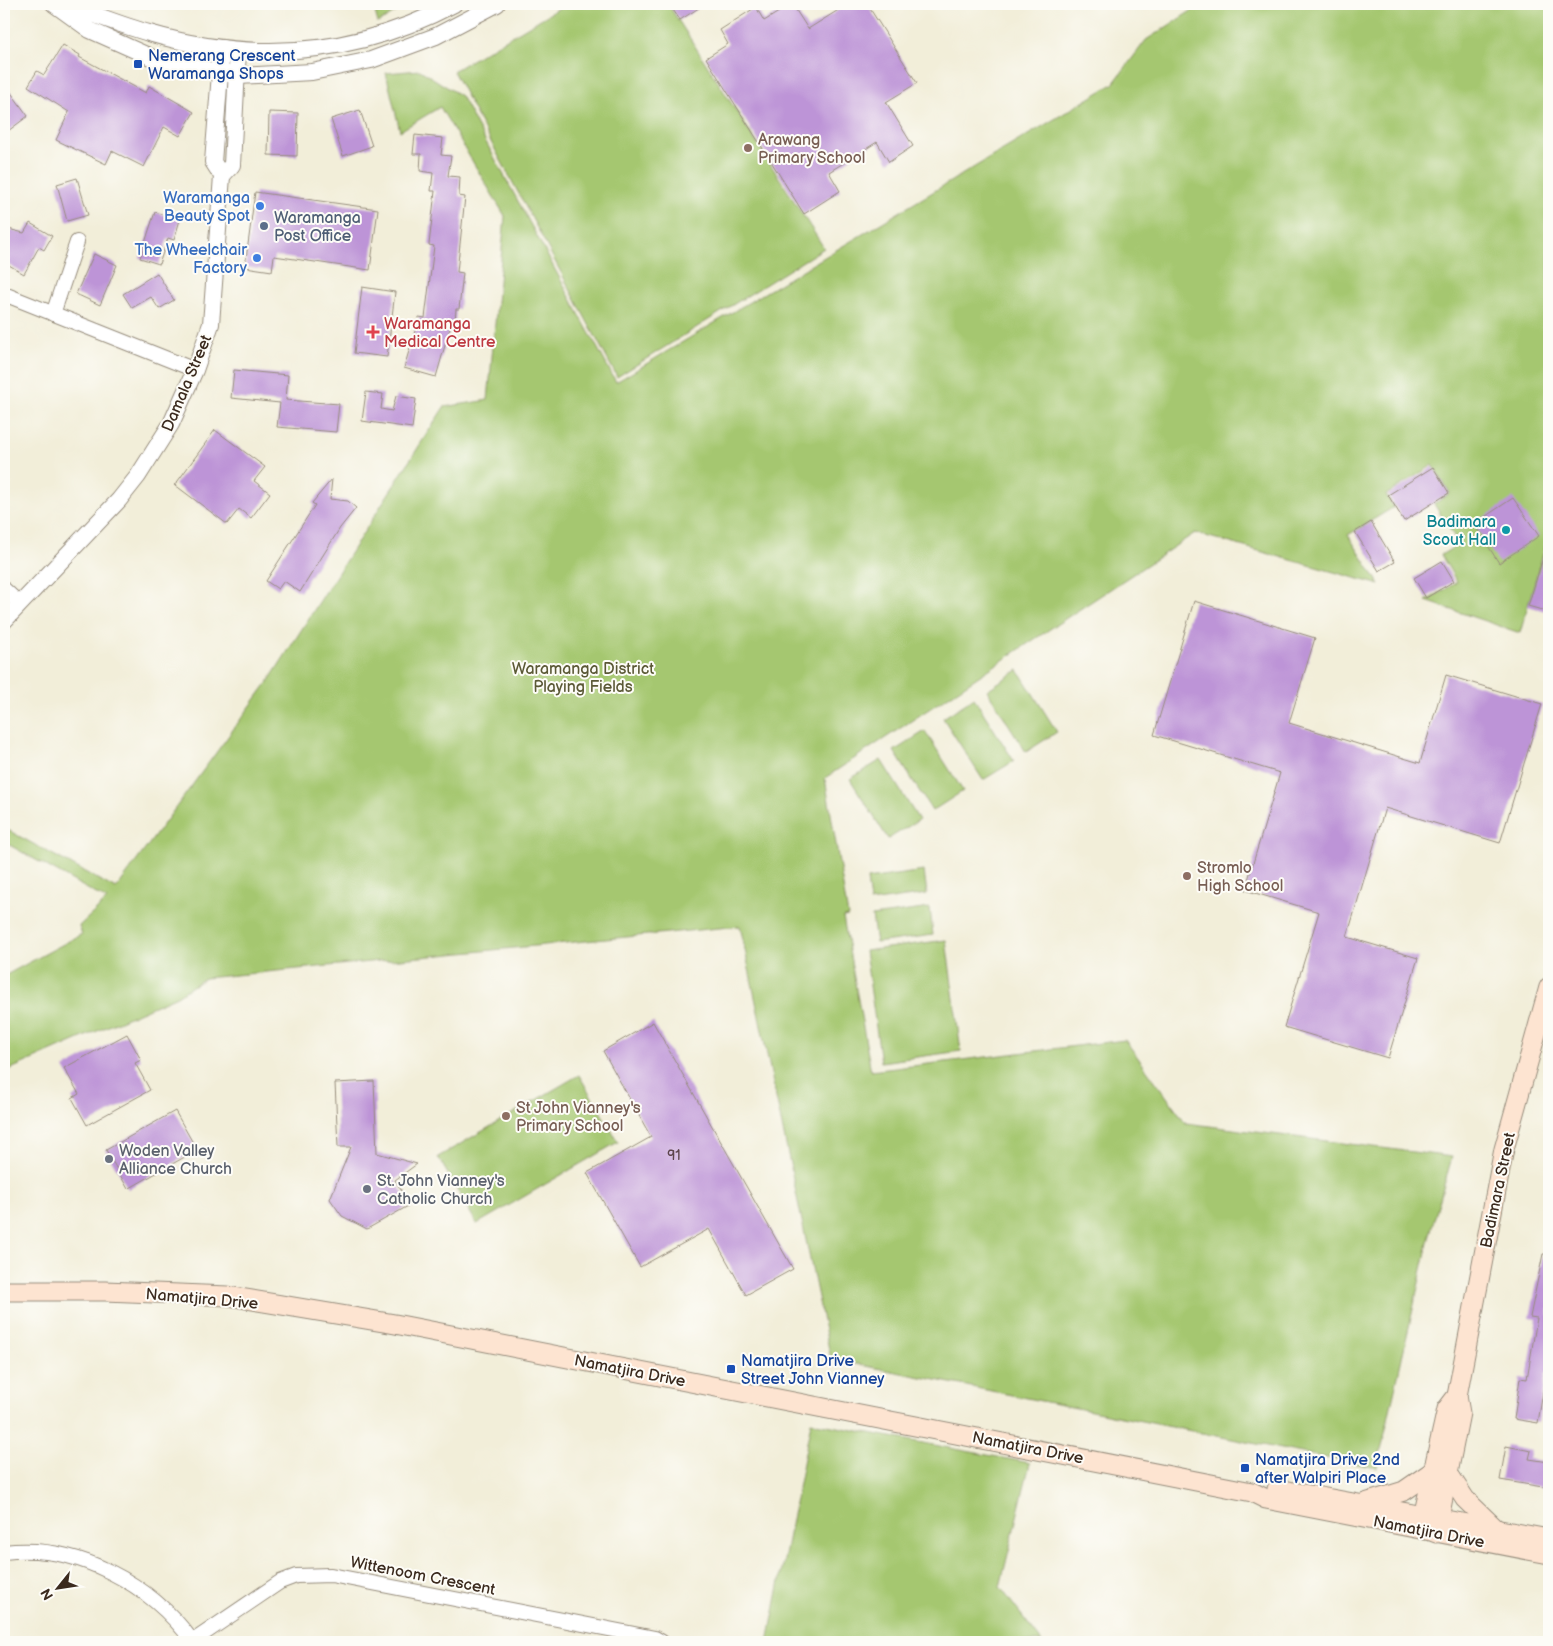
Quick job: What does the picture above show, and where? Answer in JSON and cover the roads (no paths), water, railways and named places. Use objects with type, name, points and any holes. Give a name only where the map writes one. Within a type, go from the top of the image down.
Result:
[{"type":"main road","name":"Badimara Street","points":[[1430,1524],[1441,1472],[1460,1413],[1457,1396],[1504,1148],[1549,987]]},
{"type":"main road","name":"Namatjira Drive","points":[[4,1291],[105,1291],[228,1296],[395,1324],[872,1416],[1252,1492],[1266,1500],[1430,1524],[1497,1530],[1549,1539]]},
{"type":"main road","points":[[1361,1504],[1404,1491],[1441,1472],[1497,1530]]},
{"type":"main road","name":"Namatjira Drive","points":[[1252,1492],[1268,1487],[1361,1504],[1430,1524],[1549,1554]]},
{"type":"street","points":[[54,4],[90,30],[155,59],[238,76],[312,72],[371,60],[417,44],[455,27],[497,4]]},
{"type":"street","points":[[63,4],[148,33],[230,49],[273,51],[366,41],[408,26],[450,6]]},
{"type":"street","name":"Damala Street","points":[[4,621],[119,500],[138,476],[171,424],[195,370],[211,324],[222,176],[213,162],[221,72],[230,49]]},
{"type":"street","name":"Damala Street","points":[[222,176],[232,165],[238,76],[230,49]]},
{"type":"street","points":[[53,314],[77,242]]},
{"type":"street","points":[[4,294],[195,370]]},
{"type":"street","points":[[4,589],[20,604]]},
{"type":"street","points":[[4,1552],[65,1556],[84,1561],[118,1576],[134,1586],[165,1611],[193,1642]]},
{"type":"street","name":"Wittenoom Crescent","points":[[193,1642],[280,1582],[313,1574],[330,1575],[656,1638],[662,1642]]},
{"type":"place","name":"Nemerang Crescent Waramanga Shops","points":[[138,64]]},
{"type":"place","name":"Arawang Primary School","points":[[748,148]]},
{"type":"place","name":"Waramanga Beauty Spot","points":[[260,206]]},
{"type":"place","name":"Waramanga Post Office","points":[[264,226]]},
{"type":"place","name":"The Wheelchair Factory","points":[[257,258]]},
{"type":"place","name":"Waramanga Medical Centre","points":[[373,332]]},
{"type":"place","name":"Badimara Scout Hall","points":[[1506,530]]},
{"type":"place","name":"Stromlo High School","points":[[1187,876]]},
{"type":"place","name":"St John Vianney's Primary School","points":[[506,1116]]},
{"type":"place","name":"Woden Valley Alliance Church","points":[[109,1159]]},
{"type":"place","name":"St. John Vianney's Catholic Church","points":[[367,1189]]},
{"type":"place","name":"Namatjira Drive Street John Vianney","points":[[731,1369]]},
{"type":"place","name":"Namatjira Drive 2nd after Walpiri Place","points":[[1245,1468]]},
{"type":"park label","name":"Waramanga District Playing Fields","points":[[583,677]]}]
